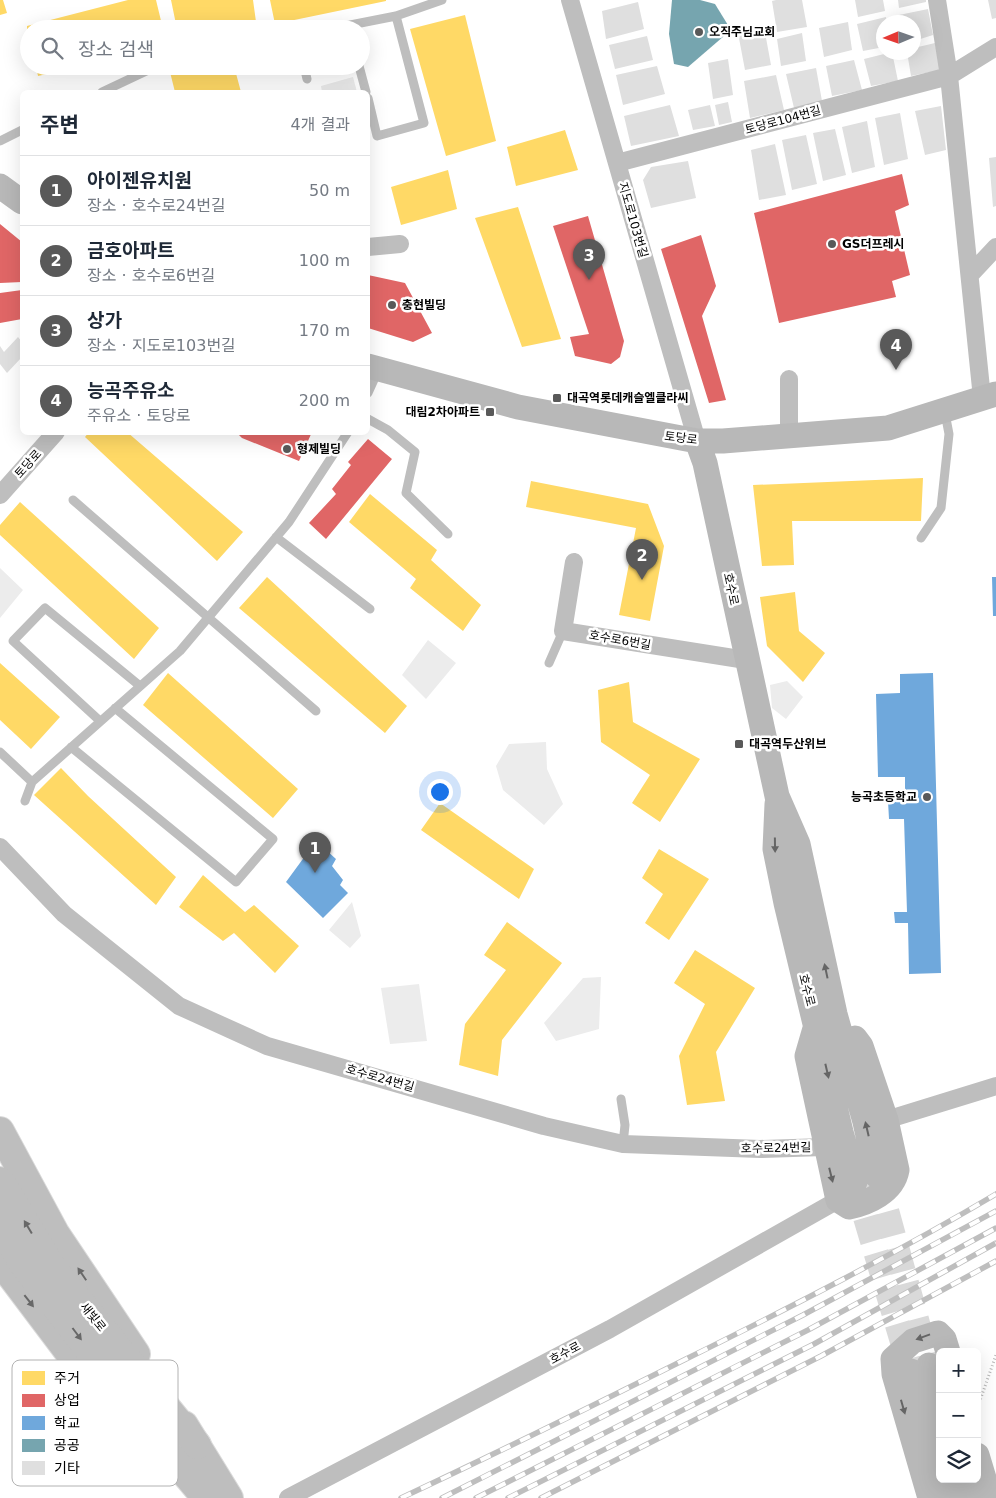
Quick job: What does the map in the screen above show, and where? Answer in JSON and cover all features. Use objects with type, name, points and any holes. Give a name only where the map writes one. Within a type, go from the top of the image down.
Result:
[{"type":"main road","points":[[0,186],[20,201]]},
{"type":"main road","name":"토당로","points":[[373,367],[518,407],[697,441],[888,428],[989,396]]},
{"type":"main road","name":"호수로","points":[[697,441],[705,463],[746,660],[777,796],[798,844],[826,1020],[841,1132],[866,1179]]},
{"type":"main road","points":[[826,1020],[861,1046],[886,1120],[897,1170],[896,1177],[877,1197],[868,1203],[849,1207],[838,1200],[824,1147],[807,1056],[826,1020]]},
{"type":"main road","points":[[0,1131],[54,1233],[140,1360]]},
{"type":"main road","name":"새빛로","points":[[0,1181],[50,1266],[127,1360]]},
{"type":"main road","name":"새빛로","points":[[0,1222],[22,1261],[97,1360]]},
{"type":"main road","points":[[0,1262],[74,1360]]},
{"type":"main road","points":[[930,1498],[894,1374],[893,1359],[914,1340],[938,1333],[944,1339],[929,1362],[937,1438]]},
{"type":"main road","points":[[929,1362],[938,1393]]},
{"type":"main road","points":[[178,1417],[230,1498]]},
{"type":"main road","name":"새빛로","points":[[178,1422],[197,1445]]},
{"type":"main road","points":[[197,1445],[246,1498]]},
{"type":"main road","points":[[178,1465],[206,1498]]},
{"type":"main road","points":[[981,1468],[990,1498]]},
{"type":"main road","points":[[178,1469],[198,1498]]},
{"type":"main road","points":[[944,1483],[948,1498]]},
{"type":"main road","points":[[965,1483],[970,1498]]},
{"type":"street","name":"지도로103번길","points":[[570,0],[697,441]]},
{"type":"street","points":[[937,0],[950,76],[970,275],[989,396]]},
{"type":"street","name":"토당로104번길","points":[[617,163],[950,76],[996,47]]},
{"type":"street","points":[[370,247],[400,244]]},
{"type":"street","points":[[970,275],[996,247]]},
{"type":"street","points":[[789,379],[789,436]]},
{"type":"street","name":"토당로","points":[[0,495],[53,435]]},
{"type":"street","points":[[563,631],[574,562]]},
{"type":"street","name":"호수로6번길","points":[[563,631],[746,660]]},
{"type":"street","name":"호수로24번길","points":[[0,847],[64,914],[179,1006],[267,1046],[544,1126],[622,1144],[750,1149],[824,1147]]},
{"type":"street","points":[[886,1120],[996,1086]]},
{"type":"street","name":"호수로","points":[[288,1498],[610,1330],[838,1200]]},
{"type":"lane","points":[[370,22],[396,16],[442,0]]},
{"type":"lane","points":[[370,106],[377,136],[424,123],[396,16]]},
{"type":"lane","points":[[106,90],[138,75]]},
{"type":"lane","points":[[306,75],[307,79]]},
{"type":"lane","points":[[361,75],[365,90]]},
{"type":"lane","points":[[0,141],[20,131]]},
{"type":"lane","points":[[370,383],[373,367]]},
{"type":"lane","points":[[921,538],[941,508],[949,434],[944,410]]},
{"type":"lane","points":[[370,420],[388,430],[415,452],[406,493],[448,534]]},
{"type":"lane","points":[[26,801],[32,782],[180,651],[289,522],[346,435]]},
{"type":"lane","points":[[73,500],[316,712]]},
{"type":"lane","points":[[276,537],[370,609]]},
{"type":"lane","points":[[100,721],[13,641],[45,608],[140,686]]},
{"type":"lane","points":[[549,662],[563,631]]},
{"type":"lane","points":[[71,747],[236,882],[274,839],[115,708]]},
{"type":"lane","points":[[0,752],[32,782]]},
{"type":"lane","points":[[621,1099],[625,1125],[622,1144]]},
{"type":"path","points":[[981,1398],[996,1355]]},
{"type":"shaded area","points":[[353,77],[356,90],[322,90],[321,86]]},
{"type":"shaded area","points":[[0,568],[23,590],[0,618]]},
{"type":"shaded area","points":[[428,640],[456,663],[426,699],[402,675]]},
{"type":"shaded area","points":[[787,681],[803,697],[786,719],[772,708],[770,685]]},
{"type":"shaded area","points":[[546,742],[547,769],[563,804],[544,825],[503,790],[496,766],[509,744]]},
{"type":"shaded area","points":[[352,902],[361,936],[350,948],[329,930]]},
{"type":"shaded area","points":[[601,977],[599,1029],[556,1041],[544,1023],[583,978]]},
{"type":"shaded area","points":[[419,984],[427,1041],[390,1044],[381,988]]},
{"type":"building: 주거","points":[[0,0],[3,0],[7,13],[0,15]]},
{"type":"building: 주거","points":[[128,0],[156,0],[161,20],[50,20]]},
{"type":"building: 주거","points":[[171,0],[253,0],[256,20],[175,20]]},
{"type":"building: 주거","points":[[270,0],[386,0],[294,20],[274,20]]},
{"type":"building: 주거","points":[[465,15],[496,141],[446,156],[410,29]]},
{"type":"building: 주거","points":[[171,75],[236,75],[240,90],[174,90]]},
{"type":"building: 주거","points":[[565,130],[578,170],[516,186],[507,147]]},
{"type":"building: 주거","points":[[448,170],[457,209],[401,225],[391,187]]},
{"type":"building: 주거","points":[[518,207],[561,339],[522,347],[475,218]]},
{"type":"building: 주거","points":[[87,435],[130,435],[243,532],[217,561],[85,437]]},
{"type":"building: 주거","points":[[923,478],[921,521],[792,521],[794,565],[762,566],[753,485]]},
{"type":"building: 주거","points":[[531,481],[648,504],[664,546],[650,621],[619,615],[636,528],[526,507]]},
{"type":"building: 주거","points":[[370,494],[437,550],[431,560],[481,605],[463,631],[410,588],[416,579],[349,522]]},
{"type":"building: 주거","points":[[20,502],[159,628],[134,659],[0,535],[0,525]]},
{"type":"building: 주거","points":[[267,577],[407,706],[385,733],[239,608]]},
{"type":"building: 주거","points":[[795,592],[799,631],[825,653],[803,682],[767,646],[760,597]]},
{"type":"building: 주거","points":[[0,663],[60,717],[31,749],[0,720]]},
{"type":"building: 주거","points":[[168,673],[298,789],[273,818],[143,705]]},
{"type":"building: 주거","points":[[629,682],[633,722],[700,759],[660,822],[632,803],[650,775],[601,742],[598,690]]},
{"type":"building: 주거","points":[[61,768],[88,796],[176,877],[156,905],[34,795]]},
{"type":"building: 주거","points":[[440,803],[534,869],[519,899],[421,830]]},
{"type":"building: 주거","points":[[659,849],[709,879],[669,940],[645,923],[663,894],[642,878]]},
{"type":"building: 주거","points":[[203,875],[245,912],[254,905],[299,946],[275,973],[234,933],[223,941],[179,907]]},
{"type":"building: 주거","points":[[507,922],[562,963],[502,1040],[498,1076],[459,1065],[465,1024],[506,970],[484,955]]},
{"type":"building: 주거","points":[[695,950],[755,988],[716,1052],[725,1101],[687,1105],[679,1056],[705,1004],[674,983]]},
{"type":"building: 상업","name":"GS더프레시","points":[[902,174],[909,205],[895,211],[910,275],[892,281],[896,297],[779,323],[754,213]]},
{"type":"building: 상업","points":[[588,216],[624,341],[620,357],[611,364],[575,356],[570,337],[589,334],[553,226]]},
{"type":"building: 상업","points":[[0,224],[20,240],[20,282],[0,283]]},
{"type":"building: 상업","points":[[701,235],[716,286],[702,316],[726,400],[709,403],[661,249]]},
{"type":"building: 상업","name":"충현빌딩","points":[[370,275],[405,283],[432,333],[413,342],[370,329]]},
{"type":"building: 상업","points":[[20,290],[20,319],[0,323],[0,293]]},
{"type":"building: 상업","name":"형제빌딩","points":[[239,435],[311,435],[299,461],[242,438]]},
{"type":"building: 상업","points":[[368,439],[392,459],[326,539],[309,523],[336,494],[332,489],[351,465],[348,462]]},
{"type":"building: 학교","points":[[992,577],[996,577],[996,616],[993,616]]},
{"type":"building: 학교","points":[[933,673],[941,973],[909,974],[908,923],[895,923],[894,912],[907,912],[904,819],[889,819],[888,801],[905,801],[905,777],[878,777],[876,694],[900,693],[900,674]]},
{"type":"building: 학교","points":[[316,841],[336,859],[332,866],[343,880],[340,885],[348,893],[323,918],[286,882]]},
{"type":"building: 공공","name":"오직주님교회","points":[[672,0],[700,0],[715,4],[731,30],[688,67],[674,64],[669,34]]},
{"type":"building: 기타","points":[[802,0],[807,27],[777,32],[772,1]]},
{"type":"building: 기타","points":[[855,0],[883,0],[885,11],[858,17]]},
{"type":"building: 기타","points":[[898,0],[926,0],[926,2],[899,8]]},
{"type":"building: 기타","points":[[988,0],[996,0],[996,18],[992,19]]},
{"type":"building: 기타","points":[[638,2],[644,29],[606,39],[602,11]]},
{"type":"building: 기타","points":[[928,9],[933,35],[921,39],[921,15],[899,15]]},
{"type":"building: 기타","points":[[876,19],[876,49],[863,51],[857,24]]},
{"type":"building: 기타","points":[[848,22],[852,50],[824,57],[819,28]]},
{"type":"building: 기타","points":[[764,27],[771,65],[745,70],[738,33]]},
{"type":"building: 기타","points":[[802,33],[806,61],[781,66],[777,39]]},
{"type":"building: 기타","points":[[647,36],[653,60],[615,69],[609,45]]},
{"type":"building: 기타","points":[[935,43],[940,70],[911,76],[908,60],[921,60],[921,46]]},
{"type":"building: 기타","points":[[876,56],[876,60],[894,60],[898,81],[871,86],[864,59]]},
{"type":"building: 기타","points":[[728,59],[733,95],[713,99],[708,63]]},
{"type":"building: 기타","points":[[854,60],[862,90],[832,96],[826,66]]},
{"type":"building: 기타","points":[[657,66],[665,94],[623,105],[616,75]]},
{"type":"building: 기타","points":[[816,68],[822,101],[794,108],[786,74]]},
{"type":"building: 기타","points":[[776,75],[784,110],[750,118],[744,81]]},
{"type":"building: 기타","points":[[728,102],[732,122],[719,125],[715,105]]},
{"type":"building: 기타","points":[[670,105],[679,136],[631,146],[624,116]]},
{"type":"building: 기타","points":[[710,105],[715,126],[693,130],[688,110]]},
{"type":"building: 기타","points":[[941,106],[946,150],[925,155],[915,111]]},
{"type":"building: 기타","points":[[900,113],[908,159],[884,165],[875,118]]},
{"type":"building: 기타","points":[[867,121],[875,167],[852,173],[842,127]]},
{"type":"building: 기타","points":[[835,129],[846,175],[823,181],[813,133]]},
{"type":"building: 기타","points":[[806,135],[817,184],[792,190],[782,140]]},
{"type":"building: 기타","points":[[775,144],[786,195],[759,200],[751,150]]},
{"type":"building: 기타","points":[[996,157],[996,206],[993,207],[989,158]]},
{"type":"building: 기타","points":[[688,161],[696,198],[651,208],[643,180],[651,167]]},
{"type":"building: 기타","points":[[18,337],[20,340],[20,359],[7,373],[0,364],[0,346],[4,352]]},
{"type":"tunnel","points":[[877,1176],[929,1365]]},
{"type":"tunnel","points":[[855,1182],[910,1367]]},
{"type":"railway","points":[[401,1498],[580,1412],[804,1300],[920,1238],[996,1194]]},
{"type":"railway","points":[[442,1498],[803,1315],[996,1211]]},
{"type":"railway","points":[[476,1498],[808,1330],[996,1228]]},
{"type":"railway","points":[[508,1498],[814,1344],[996,1243]]},
{"type":"railway","points":[[541,1498],[821,1356],[996,1261]]},
{"type":"place","name":"오직주님교회","points":[[699,32]]},
{"type":"place","name":"GS더프레시","points":[[832,244]]},
{"type":"place","name":"상가","points":[[589,280]]},
{"type":"place","name":"충현빌딩","points":[[392,305]]},
{"type":"place","name":"능곡주유소","points":[[896,370]]},
{"type":"place","name":"대곡역롯데캐슬엘클라씨","points":[[557,398]]},
{"type":"place","name":"대림2차아파트","points":[[490,412]]},
{"type":"place","name":"형제빌딩","points":[[287,449]]},
{"type":"place","name":"금호아파트","points":[[642,580]]},
{"type":"place","name":"대곡역두산위브","points":[[739,744]]},
{"type":"place","name":"능곡초등학교","points":[[927,797]]},
{"type":"place","name":"아이젠유치원","points":[[315,873]]}]
